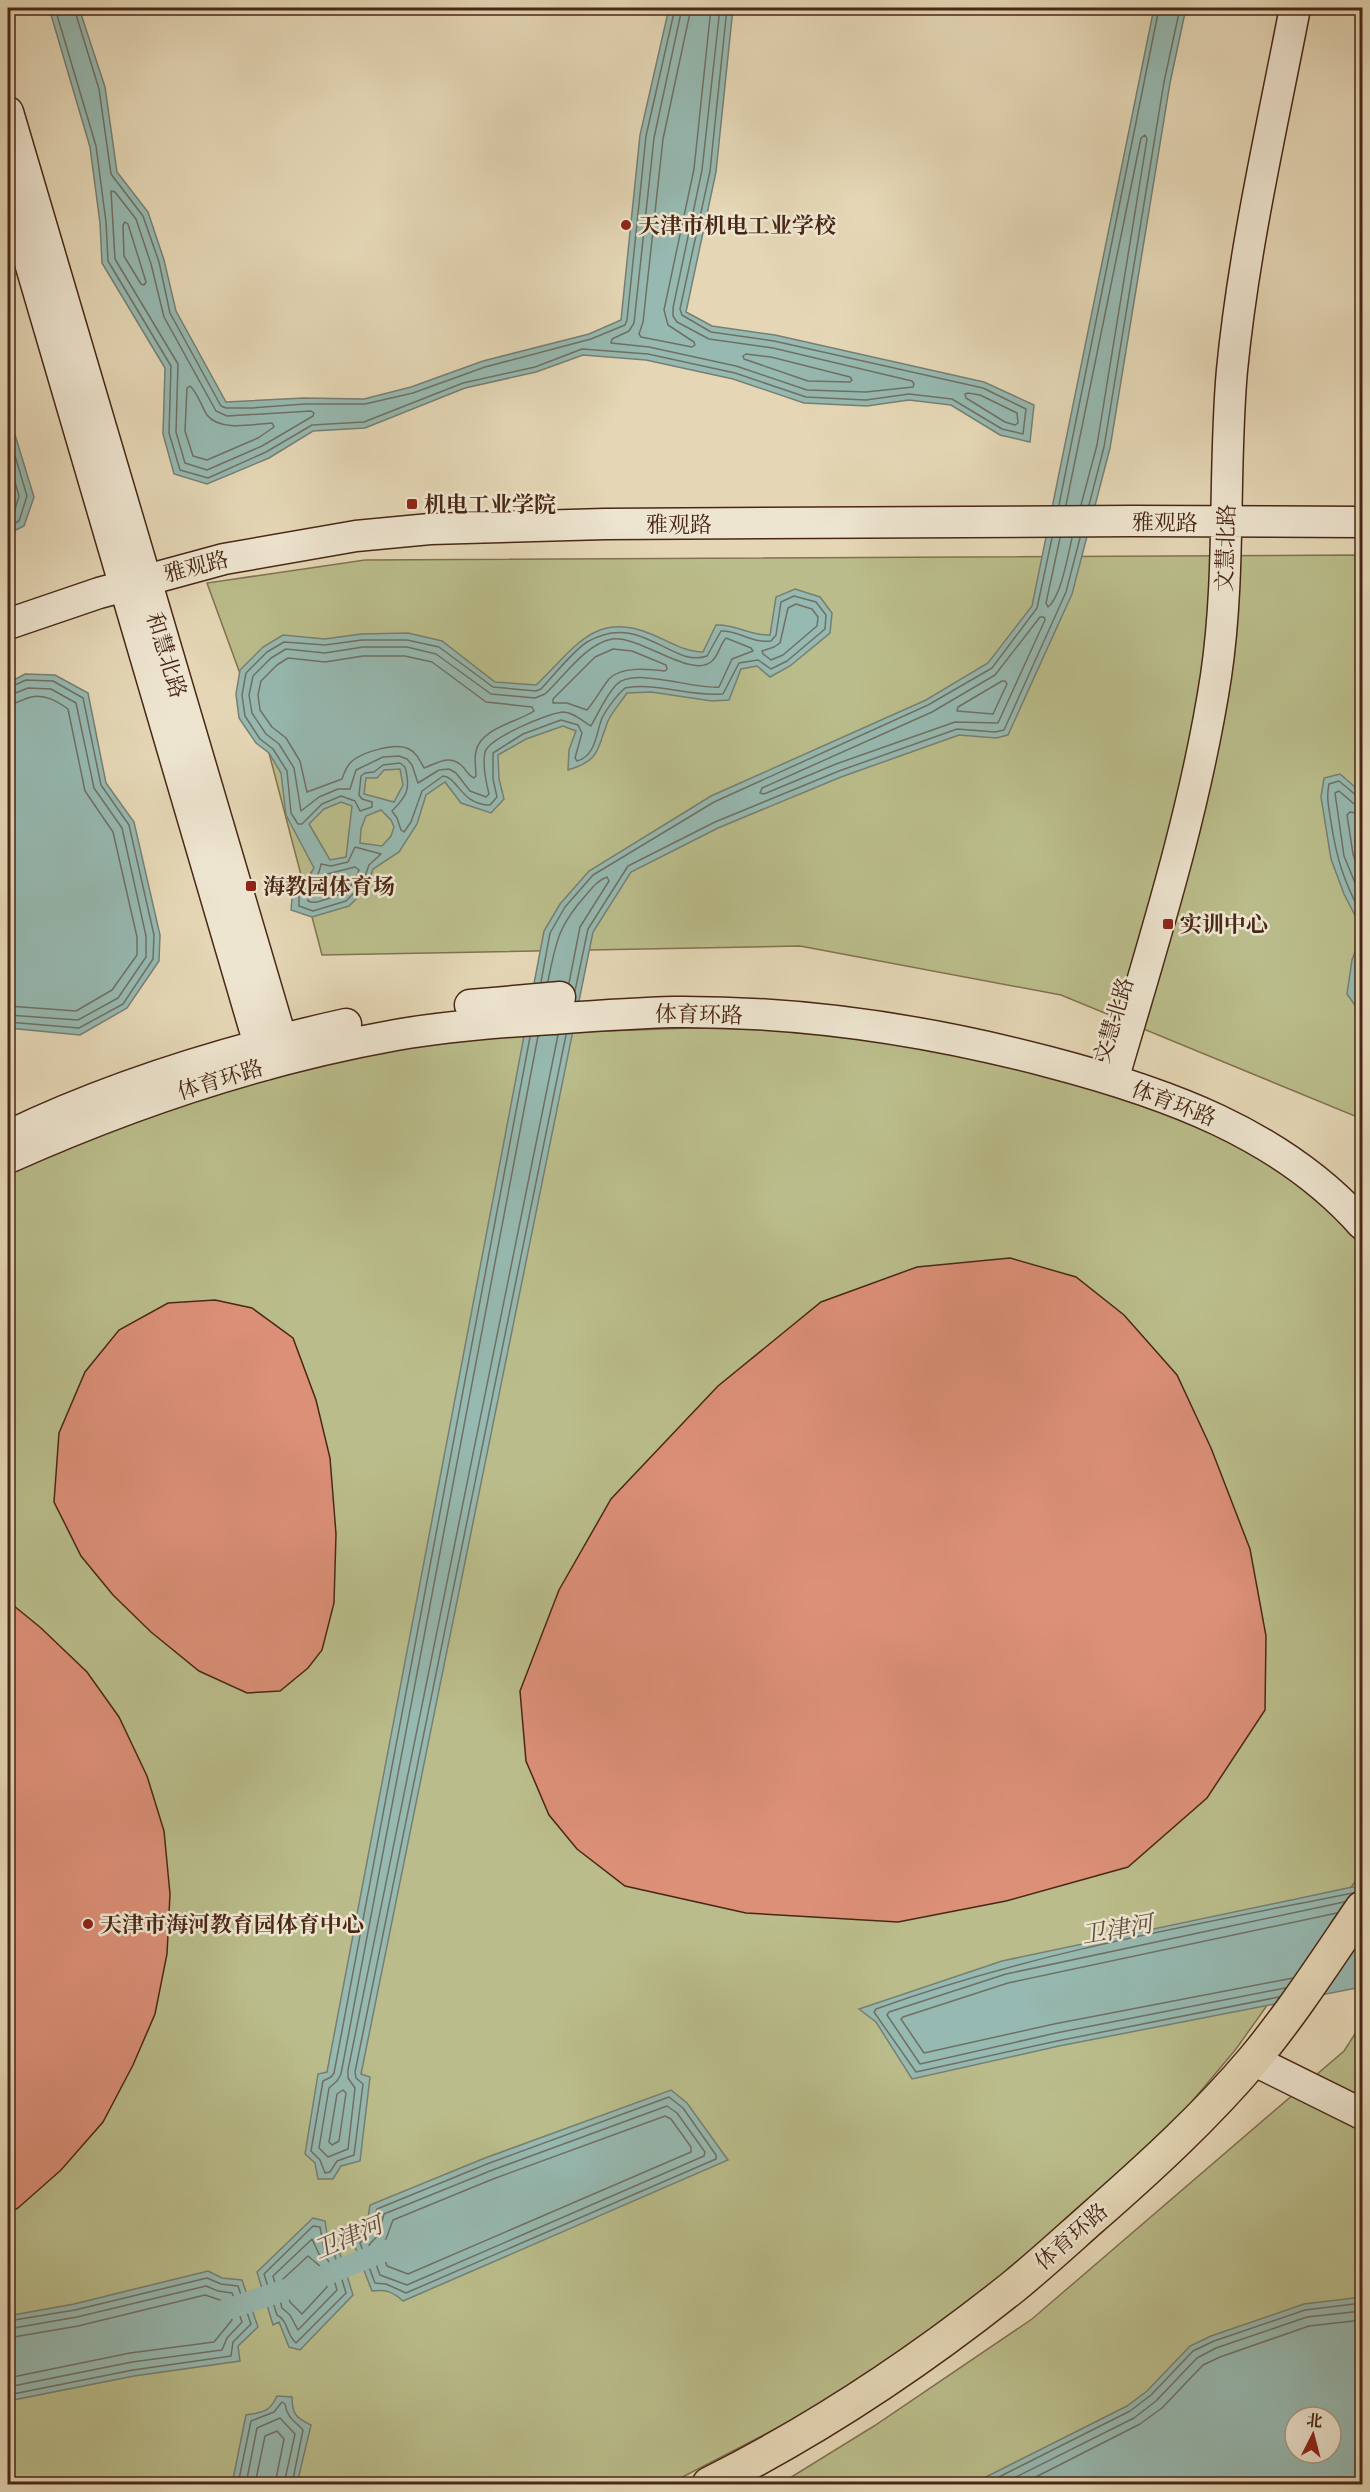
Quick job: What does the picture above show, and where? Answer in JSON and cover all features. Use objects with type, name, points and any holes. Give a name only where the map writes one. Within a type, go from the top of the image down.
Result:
[{"type":"main road","name":"文慧北路","points":[[1107,1069],[1182,836],[1204,744],[1221,629],[1214,388],[1236,222],[1276,8]]},
{"type":"main road","name":"文慧北路","points":[[1218,516],[1241,298],[1295,8]]},
{"type":"main road","name":"和慧北路","points":[[8,112],[132,576]]},
{"type":"main road","name":"和慧北路","points":[[8,188],[132,576],[273,1052]]},
{"type":"main road","name":"雅观路","points":[[1218,516],[1362,510]]},
{"type":"main road","name":"雅观路","points":[[8,611],[132,576],[217,548],[361,524],[471,515],[1131,515],[1362,522]]},
{"type":"main road","name":"雅观路","points":[[8,624],[132,576]]},
{"type":"main road","name":"体育环路","points":[[8,1136],[85,1101],[207,1059],[395,1035],[510,1011],[589,1006],[666,1012],[776,1016],[859,1025],[1107,1069],[1191,1089],[1229,1105],[1272,1128],[1341,1177],[1362,1198]]},
{"type":"main road","name":"体育环路","points":[[8,1158],[273,1052]]},
{"type":"main road","name":"体育环路","points":[[1107,1069],[1208,1114],[1264,1143],[1301,1168],[1362,1224]]},
{"type":"main road","name":"体育环路","points":[[748,2484],[816,2446],[914,2382],[1026,2300],[1130,2212],[1207,2140],[1262,2065],[1286,2017],[1362,1908]]},
{"type":"main road","name":"体育环路","points":[[709,2484],[812,2429],[940,2342],[1014,2287],[1262,2065],[1317,2008],[1362,1945]]},
{"type":"main road","points":[[1262,2065],[1362,2114]]},
{"type":"green space","points":[[1362,555],[1362,1119],[1061,995],[800,946],[322,955],[269,753],[207,583],[365,560]]},
{"type":"green space","points":[[691,1028],[799,1030],[963,1055],[1038,1070],[1203,1123],[1272,1163],[1325,1205],[1362,1247],[1362,1872],[1236,2049],[1174,2123],[991,2287],[893,2359],[816,2408],[669,2484],[8,2484],[8,1175],[95,1134],[232,1088],[344,1059],[420,1045],[496,1035]]},
{"type":"green space","points":[[1362,2023],[1362,2484],[780,2484],[874,2426],[1032,2319],[1344,2051]]},
{"type":"water","points":[[49,8],[79,8],[105,87],[117,172],[148,212],[164,260],[176,311],[226,402],[304,398],[364,399],[411,387],[483,361],[589,334],[621,320],[640,135],[669,8],[733,8],[716,172],[686,312],[712,326],[775,335],[984,382],[1034,405],[1030,442],[1000,435],[951,405],[909,400],[867,406],[804,403],[733,379],[646,360],[583,355],[536,372],[465,388],[365,428],[313,431],[269,458],[207,484],[174,474],[163,434],[165,368],[102,263],[100,223],[90,147]]},
{"type":"water","points":[[1154,8],[1186,8],[1170,83],[1110,448],[1072,594],[1008,735],[996,738],[959,735],[841,777],[718,828],[631,872],[593,932],[361,2074],[370,2077],[360,2161],[341,2166],[333,2179],[318,2179],[315,2163],[305,2154],[318,2074],[327,2072],[544,931],[560,904],[589,871],[711,796],[926,700],[988,663],[1032,606]]},
{"type":"water","points":[[8,412],[34,497],[24,526],[8,534]]},
{"type":"water","points":[[795,589],[820,597],[832,613],[830,633],[790,666],[770,677],[757,666],[741,669],[729,700],[712,701],[651,692],[627,693],[610,718],[596,752],[587,762],[568,770],[569,750],[576,731],[563,726],[526,739],[498,755],[499,779],[504,799],[491,813],[461,803],[445,782],[426,795],[417,824],[399,852],[373,869],[367,888],[349,906],[312,917],[291,910],[293,889],[304,884],[314,868],[286,815],[281,773],[269,753],[256,743],[239,718],[236,694],[240,670],[263,647],[283,635],[325,639],[361,634],[408,633],[442,641],[495,682],[536,685],[574,647],[599,630],[614,627],[631,628],[696,652],[703,652],[716,625],[770,635],[776,597]],"holes":[[[400,769],[403,785],[394,802],[364,794],[366,778],[377,778],[384,770]],[[341,802],[352,806],[346,857],[330,860],[309,824],[324,809]],[[381,810],[391,820],[394,827],[391,836],[382,846],[360,843],[361,829],[366,816]]]},
{"type":"water","points":[[25,674],[55,675],[88,693],[106,783],[134,822],[160,935],[159,961],[127,1008],[80,1035],[8,1028],[8,683]]},
{"type":"water","points":[[1340,774],[1362,793],[1362,929],[1344,894],[1331,859],[1321,797],[1324,778]]},
{"type":"water","points":[[1362,933],[1362,1015],[1347,994],[1352,960]]},
{"type":"water","points":[[1362,1885],[1362,1987],[1059,2046],[912,2079],[876,2022],[859,2009],[1002,1961]]},
{"type":"water","points":[[671,2090],[687,2103],[728,2160],[403,2301],[389,2292],[372,2291],[352,2239],[366,2230],[370,2205],[485,2158]]},
{"type":"water","points":[[313,2218],[325,2221],[329,2246],[337,2244],[353,2295],[300,2350],[289,2347],[279,2322],[273,2325],[257,2272]]},
{"type":"water","points":[[208,2271],[222,2278],[242,2280],[258,2327],[238,2346],[240,2361],[134,2376],[8,2401],[8,2316],[74,2304]]},
{"type":"water","points":[[1362,2297],[1362,2484],[972,2484],[1127,2406],[1147,2391],[1190,2346],[1211,2336],[1304,2304]]},
{"type":"water","points":[[277,2396],[292,2397],[296,2415],[311,2425],[297,2484],[232,2484],[246,2415],[265,2411]]},
{"type":"building","points":[[1010,1258],[1076,1277],[1124,1315],[1177,1375],[1211,1448],[1250,1549],[1266,1636],[1265,1710],[1207,1798],[1128,1867],[1006,1901],[898,1922],[746,1913],[625,1886],[577,1849],[549,1815],[526,1761],[520,1691],[559,1590],[611,1499],[718,1386],[821,1302],[917,1267]]},
{"type":"building","points":[[215,1300],[252,1308],[293,1338],[316,1400],[330,1458],[336,1534],[334,1603],[322,1650],[308,1668],[280,1691],[247,1693],[199,1671],[151,1632],[113,1595],[81,1556],[54,1502],[59,1433],[85,1372],[119,1330],[168,1303]]},
{"type":"building","name":"天津市海河教育园体育中心","points":[[8,1601],[41,1628],[87,1672],[119,1717],[147,1776],[164,1831],[170,1894],[167,1954],[155,2014],[133,2065],[103,2122],[61,2170],[8,2214]]},
{"type":"waterway","name":"卫津河","points":[[222,2311],[306,2283],[387,2250]]},
{"type":"place","name":"天津市机电工业学校","points":[[626,225]]},
{"type":"place","name":"机电工业学院","points":[[412,504]]},
{"type":"place","name":"海教园体育场","points":[[251,886]]},
{"type":"place","name":"实训中心","points":[[1168,924]]},
{"type":"place","name":"天津市海河教育园体育中心","points":[[88,1924]]}]
